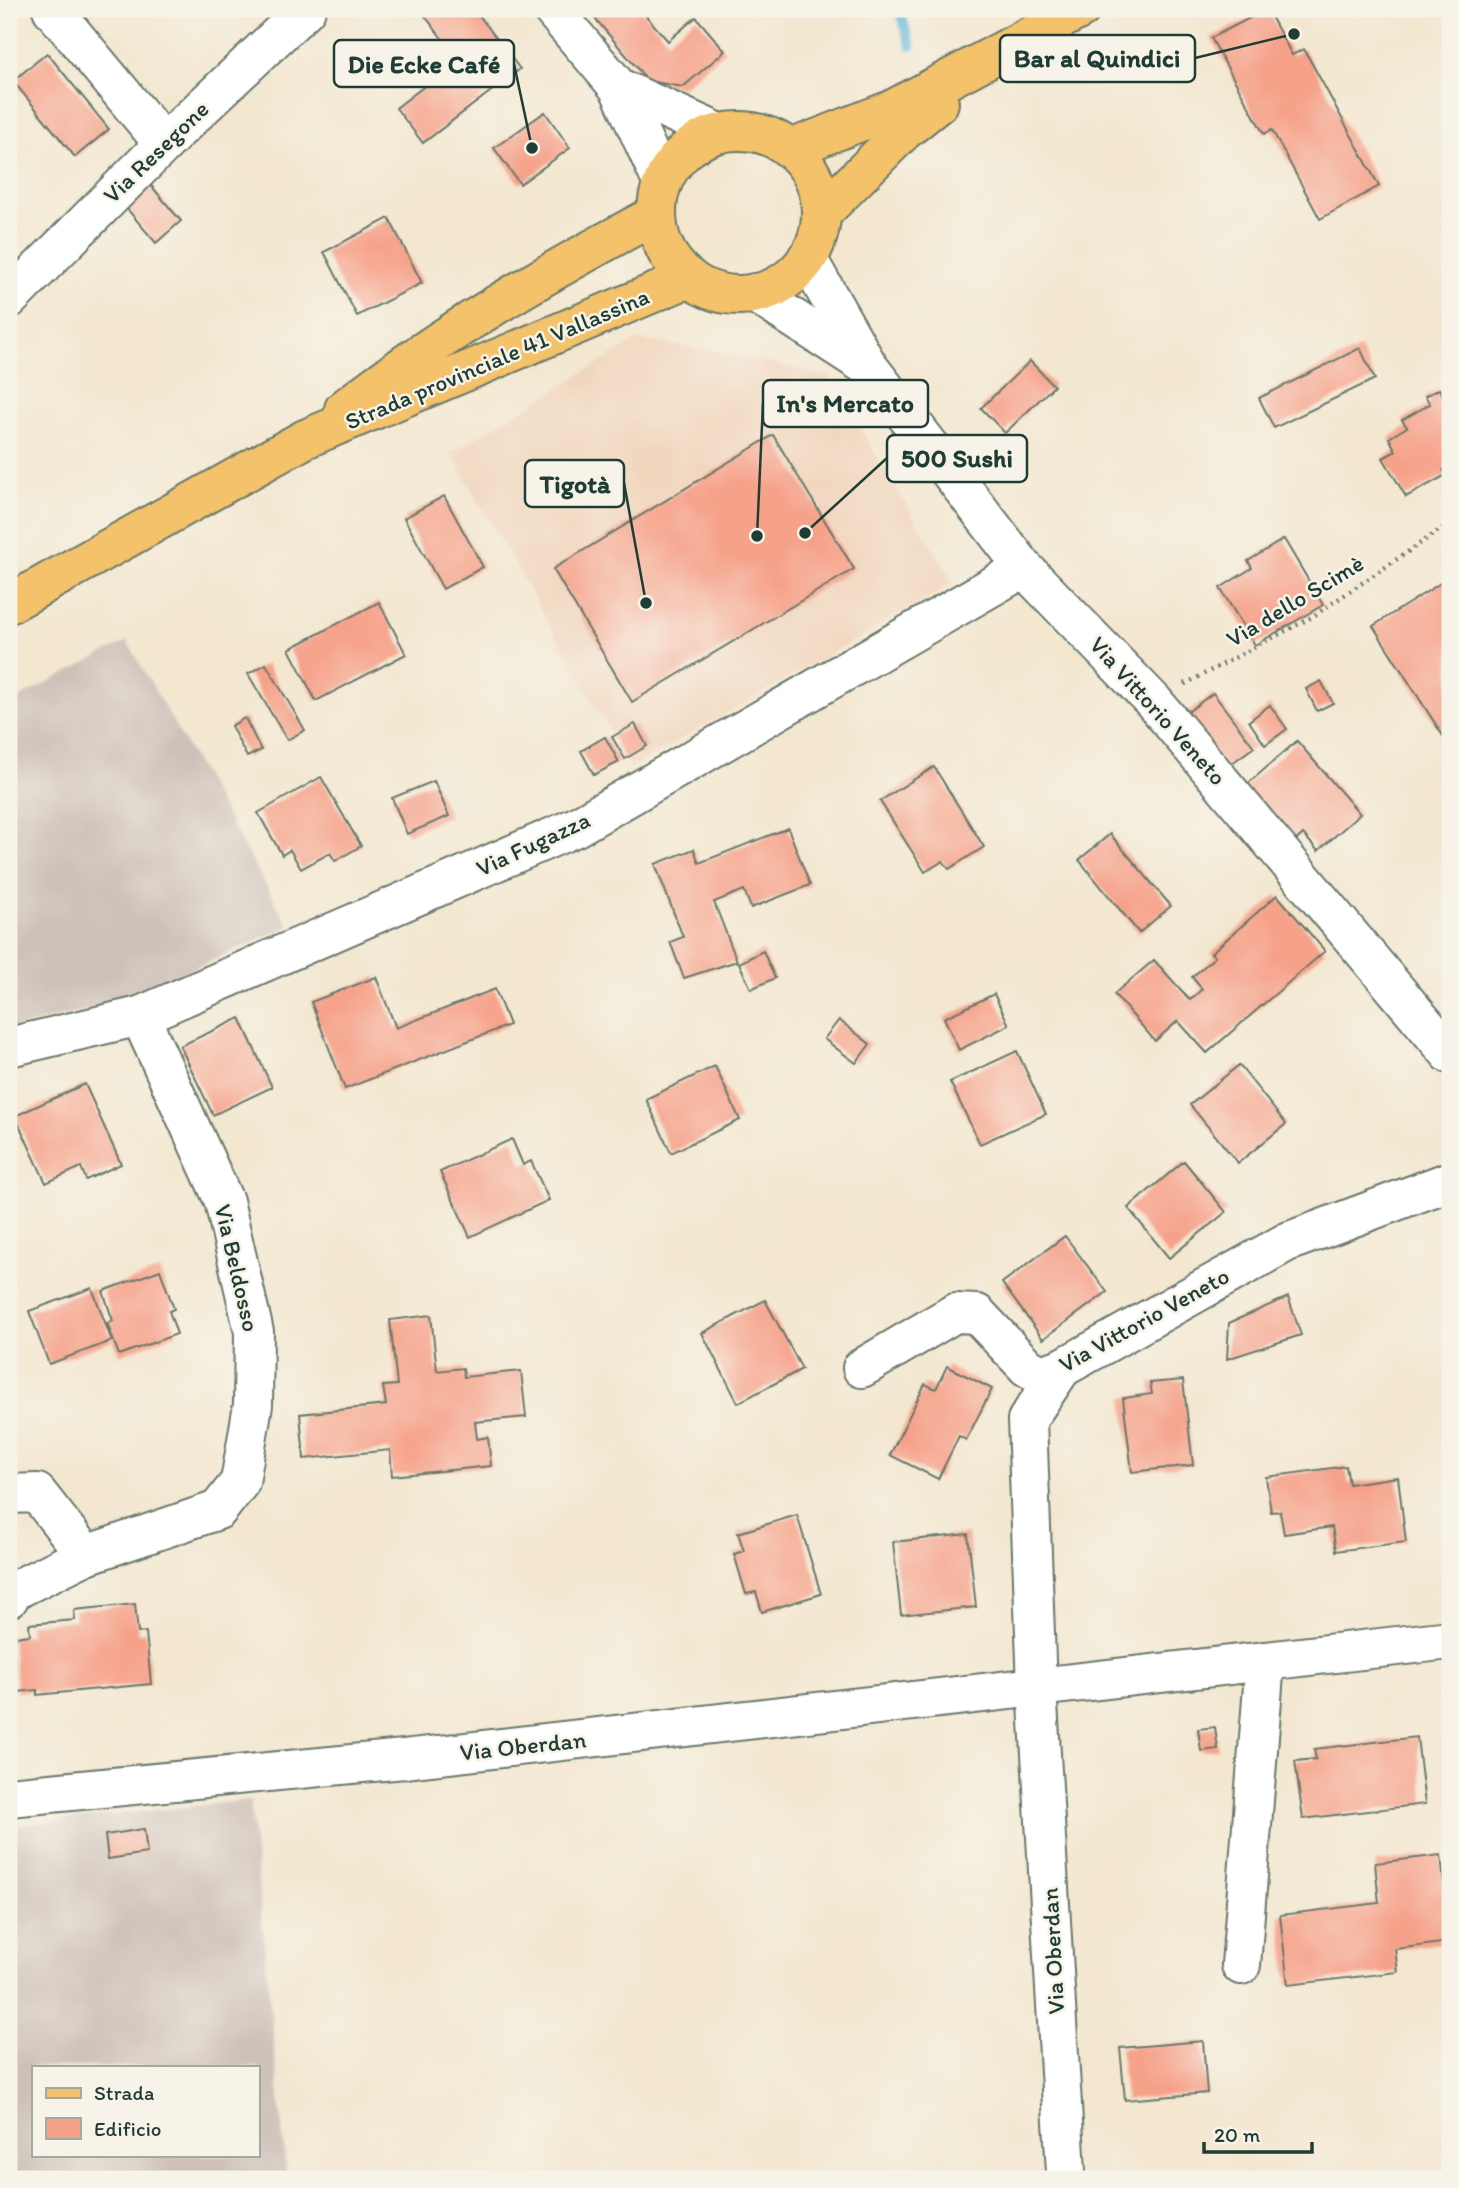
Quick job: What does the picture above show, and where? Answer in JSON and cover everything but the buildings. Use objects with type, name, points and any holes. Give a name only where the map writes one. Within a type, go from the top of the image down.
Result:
[{"type":"main road","name":"Strada provinciale 41 Vallassina","points":[[790,149],[891,110],[999,55],[1081,9]]},
{"type":"main road","name":"Strada provinciale 41 Vallassina","points":[[821,215],[904,131],[999,55]]},
{"type":"main road","name":"Strada provinciale 41 Vallassina","points":[[719,133],[757,133],[790,149],[805,164],[815,182],[821,215],[817,236],[807,257],[784,282],[754,293],[720,293],[689,278],[666,252],[660,198],[676,160],[687,149],[719,133]]},
{"type":"main road","name":"Strada provinciale 41 Vallassina","points":[[305,439],[411,357],[562,264],[660,198]]},
{"type":"main road","name":"Strada provinciale 41 Vallassina","points":[[9,604],[305,439],[689,278]]},
{"type":"street","points":[[52,9],[164,144]]},
{"type":"street","name":"Via Resegone","points":[[9,299],[164,144],[306,9]]},
{"type":"street","points":[[552,9],[620,88],[660,198]]},
{"type":"street","points":[[620,88],[719,133]]},
{"type":"street","name":"Via Vittorio Veneto","points":[[807,257],[868,366],[1024,568],[1153,701],[1450,1054]]},
{"type":"street","name":"Via Vittorio Veneto","points":[[754,293],[868,366]]},
{"type":"street","name":"Via Fugazza","points":[[9,1047],[140,1016],[576,827],[1024,568]]},
{"type":"street","name":"Via Beldosso","points":[[9,1598],[13,1591],[86,1555],[218,1510],[240,1482],[253,1405],[254,1332],[224,1201],[140,1016]]},
{"type":"street","name":"Via Vittorio Veneto","points":[[862,1368],[955,1313],[977,1314],[1027,1367],[1041,1375],[1062,1368],[1287,1242],[1450,1181]]},
{"type":"street","name":"Via Oberdan","points":[[1062,1368],[1027,1419],[1037,1687],[1066,2172]]},
{"type":"street","points":[[9,1494],[37,1493],[86,1555]]},
{"type":"street","name":"Via Oberdan","points":[[9,1797],[404,1759],[1450,1640]]},
{"type":"street","points":[[1241,1965],[1265,1661]]},
{"type":"path","name":"Via dello Scimè","points":[[1153,701],[1312,617],[1450,523]]},
{"type":"shaded area","points":[[637,340],[726,352],[829,377],[954,583],[631,768],[451,453]]},
{"type":"shaded area","points":[[127,641],[289,926],[118,1002],[9,1030],[9,703]]},
{"type":"shaded area","points":[[250,1800],[287,2179],[9,2179],[9,1826]]},
{"type":"waterway","points":[[899,9],[911,46]]},
{"type":"place","name":"Bar al Quindici","points":[[1294,34]]},
{"type":"place","name":"Die Ecke Café","points":[[532,148]]},
{"type":"place","name":"500 Sushi","points":[[805,533]]},
{"type":"place","name":"In's Mercato","points":[[757,536]]},
{"type":"place","name":"Tigotà","points":[[646,603]]}]
